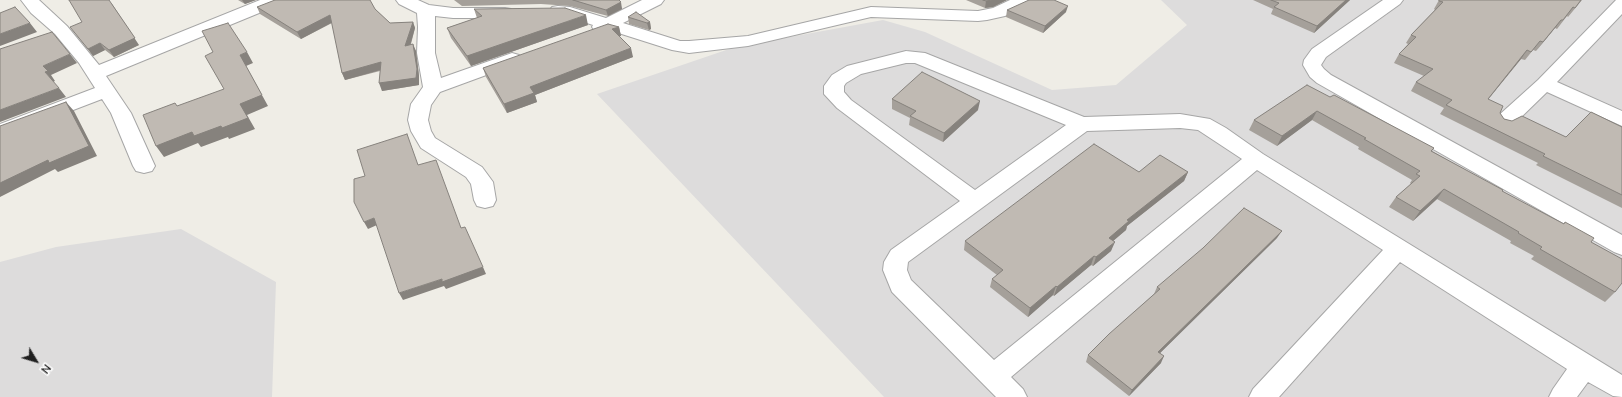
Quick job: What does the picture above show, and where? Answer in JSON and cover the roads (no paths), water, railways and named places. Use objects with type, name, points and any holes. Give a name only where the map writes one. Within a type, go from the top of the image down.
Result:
[{"type":"street","points":[[30,0],[37,9],[61,30],[86,60],[121,113],[144,166]]},
{"type":"street","points":[[94,74],[275,0]]},
{"type":"street","points":[[405,0],[425,10],[454,13],[519,12]]},
{"type":"street","points":[[580,35],[609,25],[655,0]]},
{"type":"street","points":[[541,10],[570,12],[678,46],[689,47],[748,40],[871,12],[982,16],[999,12],[1024,0]]},
{"type":"street","points":[[1394,0],[1319,53],[1312,65],[1317,73],[1324,79],[1622,246]]},
{"type":"street","points":[[1505,121],[1545,84],[1622,4]]},
{"type":"street","points":[[425,10],[427,27],[426,52],[433,88]]},
{"type":"street","points":[[41,38],[61,30]]},
{"type":"street","points":[[485,200],[482,182],[474,172],[428,143],[421,131],[418,120],[421,104],[433,88],[528,54]]},
{"type":"street","points":[[975,200],[844,104],[834,94],[834,86],[839,79],[854,70],[894,59],[918,57],[1082,124],[1192,122],[1203,124],[1584,366],[1622,388]]},
{"type":"street","points":[[1545,84],[1622,119]]},
{"type":"street","points":[[0,132],[106,91]]},
{"type":"street","points":[[1014,397],[902,285],[895,270],[896,262],[899,256],[1082,124]]},
{"type":"street","points":[[994,376],[1256,159]]},
{"type":"street","points":[[1262,397],[1399,248]]},
{"type":"street","points":[[1562,397],[1584,366]]}]
